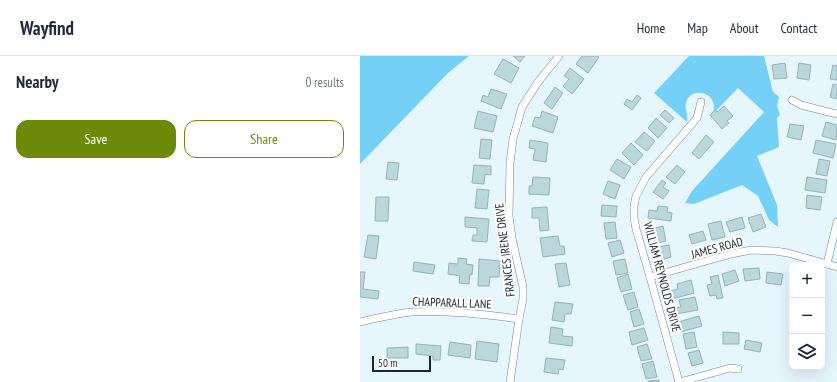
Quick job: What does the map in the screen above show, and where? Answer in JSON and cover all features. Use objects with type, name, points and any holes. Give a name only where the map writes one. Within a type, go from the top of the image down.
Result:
[{"type":"street","name":"FRANCES IRENE DRIVE","points":[[510,382],[523,298],[523,288],[512,238],[509,216],[510,163],[513,139],[522,107],[538,82],[559,56]]},
{"type":"street","points":[[792,100],[801,105],[837,114]]},
{"type":"street","name":"WILLIAM REYNOLDS DRIVE","points":[[680,382],[636,229],[634,206],[636,196],[646,177],[697,118],[701,102]]},
{"type":"street","points":[[827,264],[837,222]]},
{"type":"street","name":"JAMES ROAD","points":[[650,277],[732,254],[752,250],[788,253],[837,267]]},
{"type":"street","name":"CHAPPARALL LANE","points":[[360,322],[400,314],[432,311],[473,313],[519,319]]},
{"type":"street","points":[[680,382],[730,368],[738,369]]},
{"type":"shaded area","points":[[360,56],[469,56],[448,73],[360,164]]},
{"type":"shaded area","points":[[689,56],[764,56],[773,92],[779,97],[777,106],[780,115],[777,118],[779,147],[757,156],[777,205],[778,227],[769,220],[758,196],[742,185],[694,204],[685,203],[692,191],[764,112],[738,88],[710,117],[714,109],[713,103],[708,95],[699,93],[690,96],[687,100],[687,122],[654,93]]},
{"type":"building","points":[[513,56],[525,56],[520,62]]},
{"type":"building","points":[[582,56],[599,57],[588,73],[576,64]]},
{"type":"building","points":[[503,59],[519,68],[511,83],[494,74]]},
{"type":"building","points":[[785,63],[787,78],[774,79],[772,65]]},
{"type":"building","points":[[799,63],[811,65],[809,80],[797,78]]},
{"type":"building","points":[[833,65],[837,66],[837,80],[830,79]]},
{"type":"building","points":[[570,68],[584,79],[572,94],[563,86],[569,79],[564,76]]},
{"type":"building","points":[[833,84],[837,85],[837,99],[830,97]]},
{"type":"building","points":[[555,87],[563,93],[552,109],[544,103]]},
{"type":"building","points":[[491,89],[507,94],[501,109],[481,101],[483,95],[488,97]]},
{"type":"building","points":[[637,95],[641,98],[632,110],[624,104],[627,99],[632,102]]},
{"type":"building","points":[[724,106],[733,116],[727,121],[729,123],[722,129],[710,115],[715,110],[717,112]]},
{"type":"building","points":[[665,110],[674,118],[669,123],[660,115]]},
{"type":"building","points":[[478,111],[497,116],[493,132],[474,128]]},
{"type":"building","points":[[542,111],[558,117],[553,133],[532,126],[535,117],[540,118]]},
{"type":"building","points":[[656,118],[667,128],[658,138],[648,128]]},
{"type":"building","points":[[826,122],[837,125],[836,140],[822,136]]},
{"type":"building","points":[[790,124],[804,126],[801,140],[787,137]]},
{"type":"building","points":[[644,132],[655,141],[647,151],[635,142]]},
{"type":"building","points":[[706,135],[714,142],[699,159],[692,153]]},
{"type":"building","points":[[481,139],[492,140],[490,159],[479,158]]},
{"type":"building","points":[[530,140],[548,143],[546,162],[533,160],[535,149],[529,148]]},
{"type":"building","points":[[816,140],[836,144],[833,158],[813,153]]},
{"type":"building","points":[[631,143],[643,155],[634,165],[622,153]]},
{"type":"building","points":[[617,159],[631,167],[624,179],[610,170]]},
{"type":"building","points":[[819,159],[830,161],[827,176],[816,174]]},
{"type":"building","points":[[388,162],[399,163],[397,180],[386,179]]},
{"type":"building","points":[[474,165],[491,166],[491,175],[485,174],[484,184],[472,183]]},
{"type":"building","points":[[677,165],[685,172],[675,184],[666,177]]},
{"type":"building","points":[[533,177],[550,178],[549,195],[529,194],[529,186],[532,186]]},
{"type":"building","points":[[807,177],[827,180],[825,193],[805,190]]},
{"type":"building","points":[[662,180],[666,183],[663,187],[669,191],[663,199],[653,192]]},
{"type":"building","points":[[608,181],[620,185],[615,199],[603,194]]},
{"type":"building","points":[[477,189],[489,190],[487,209],[475,208]]},
{"type":"building","points":[[807,195],[822,197],[820,210],[806,208]]},
{"type":"building","points":[[376,197],[389,197],[388,221],[375,221]]},
{"type":"building","points":[[602,205],[617,206],[616,217],[601,216]]},
{"type":"building","points":[[658,206],[668,207],[667,212],[672,213],[671,221],[648,218],[649,210],[657,211]]},
{"type":"building","points":[[547,207],[549,230],[540,231],[539,218],[532,218],[532,208]]},
{"type":"building","points":[[761,214],[766,227],[753,232],[748,218]]},
{"type":"building","points":[[465,217],[489,219],[487,242],[472,241],[473,235],[477,235],[477,228],[465,227]]},
{"type":"building","points":[[742,217],[745,228],[730,232],[726,222]]},
{"type":"building","points":[[721,221],[725,237],[712,240],[708,224]]},
{"type":"building","points":[[615,222],[617,238],[606,239],[604,223]]},
{"type":"building","points":[[663,226],[666,241],[654,244],[651,229]]},
{"type":"building","points":[[703,231],[706,240],[692,244],[689,235]]},
{"type":"building","points":[[368,235],[379,236],[376,259],[364,257]]},
{"type":"building","points":[[558,236],[560,246],[564,246],[565,254],[543,257],[540,238]]},
{"type":"building","points":[[620,240],[624,253],[612,257],[608,243]]},
{"type":"building","points":[[669,245],[671,257],[661,260],[658,247]]},
{"type":"building","points":[[458,258],[467,259],[466,264],[473,265],[469,284],[459,283],[460,276],[448,274],[449,263],[458,264]]},
{"type":"building","points":[[479,259],[500,261],[499,277],[490,277],[489,286],[478,286]]},
{"type":"building","points":[[625,259],[628,273],[616,275],[613,261]]},
{"type":"building","points":[[414,262],[435,265],[433,274],[413,271]]},
{"type":"building","points":[[566,263],[570,285],[559,287],[555,264]]},
{"type":"building","points":[[759,268],[760,279],[745,281],[743,269]]},
{"type":"building","points":[[735,270],[739,281],[725,286],[722,274]]},
{"type":"building","points":[[360,272],[365,272],[363,289],[379,291],[378,299],[360,297]]},
{"type":"building","points":[[767,272],[783,274],[781,285],[766,283]]},
{"type":"building","points":[[628,274],[632,289],[621,292],[617,278]]},
{"type":"building","points":[[718,275],[723,298],[717,299],[716,295],[710,296],[707,285],[712,284],[710,277]]},
{"type":"building","points":[[691,280],[694,293],[672,299],[670,291],[678,289],[677,284]]},
{"type":"building","points":[[634,292],[638,307],[628,310],[623,295]]},
{"type":"building","points":[[695,297],[698,310],[676,314],[675,308],[681,307],[679,300]]},
{"type":"building","points":[[555,302],[573,304],[571,314],[565,314],[564,322],[552,320]]},
{"type":"building","points":[[639,309],[644,324],[634,327],[630,312]]},
{"type":"building","points":[[699,316],[702,326],[681,332],[678,322]]},
{"type":"building","points":[[551,327],[563,329],[562,336],[573,337],[572,346],[549,343]]},
{"type":"building","points":[[644,328],[648,340],[632,345],[629,332]]},
{"type":"building","points":[[694,332],[697,347],[686,349],[683,334]]},
{"type":"building","points":[[723,332],[739,333],[739,344],[723,344]]},
{"type":"building","points":[[746,340],[762,343],[760,352],[744,349]]},
{"type":"building","points":[[477,341],[499,344],[497,362],[475,359]]},
{"type":"building","points":[[450,342],[471,345],[470,358],[448,355]]},
{"type":"building","points":[[416,344],[441,346],[440,360],[433,360],[433,356],[416,354]]},
{"type":"building","points":[[647,344],[652,359],[641,361],[637,347]]},
{"type":"building","points":[[408,347],[408,358],[387,358],[387,348]]},
{"type":"building","points":[[699,350],[703,363],[692,366],[688,353]]},
{"type":"building","points":[[546,358],[565,360],[563,370],[559,369],[558,374],[544,372]]},
{"type":"building","points":[[653,361],[657,377],[646,379],[642,364]]},
{"type":"building","points":[[659,380],[659,382],[648,382],[648,381]]}]
